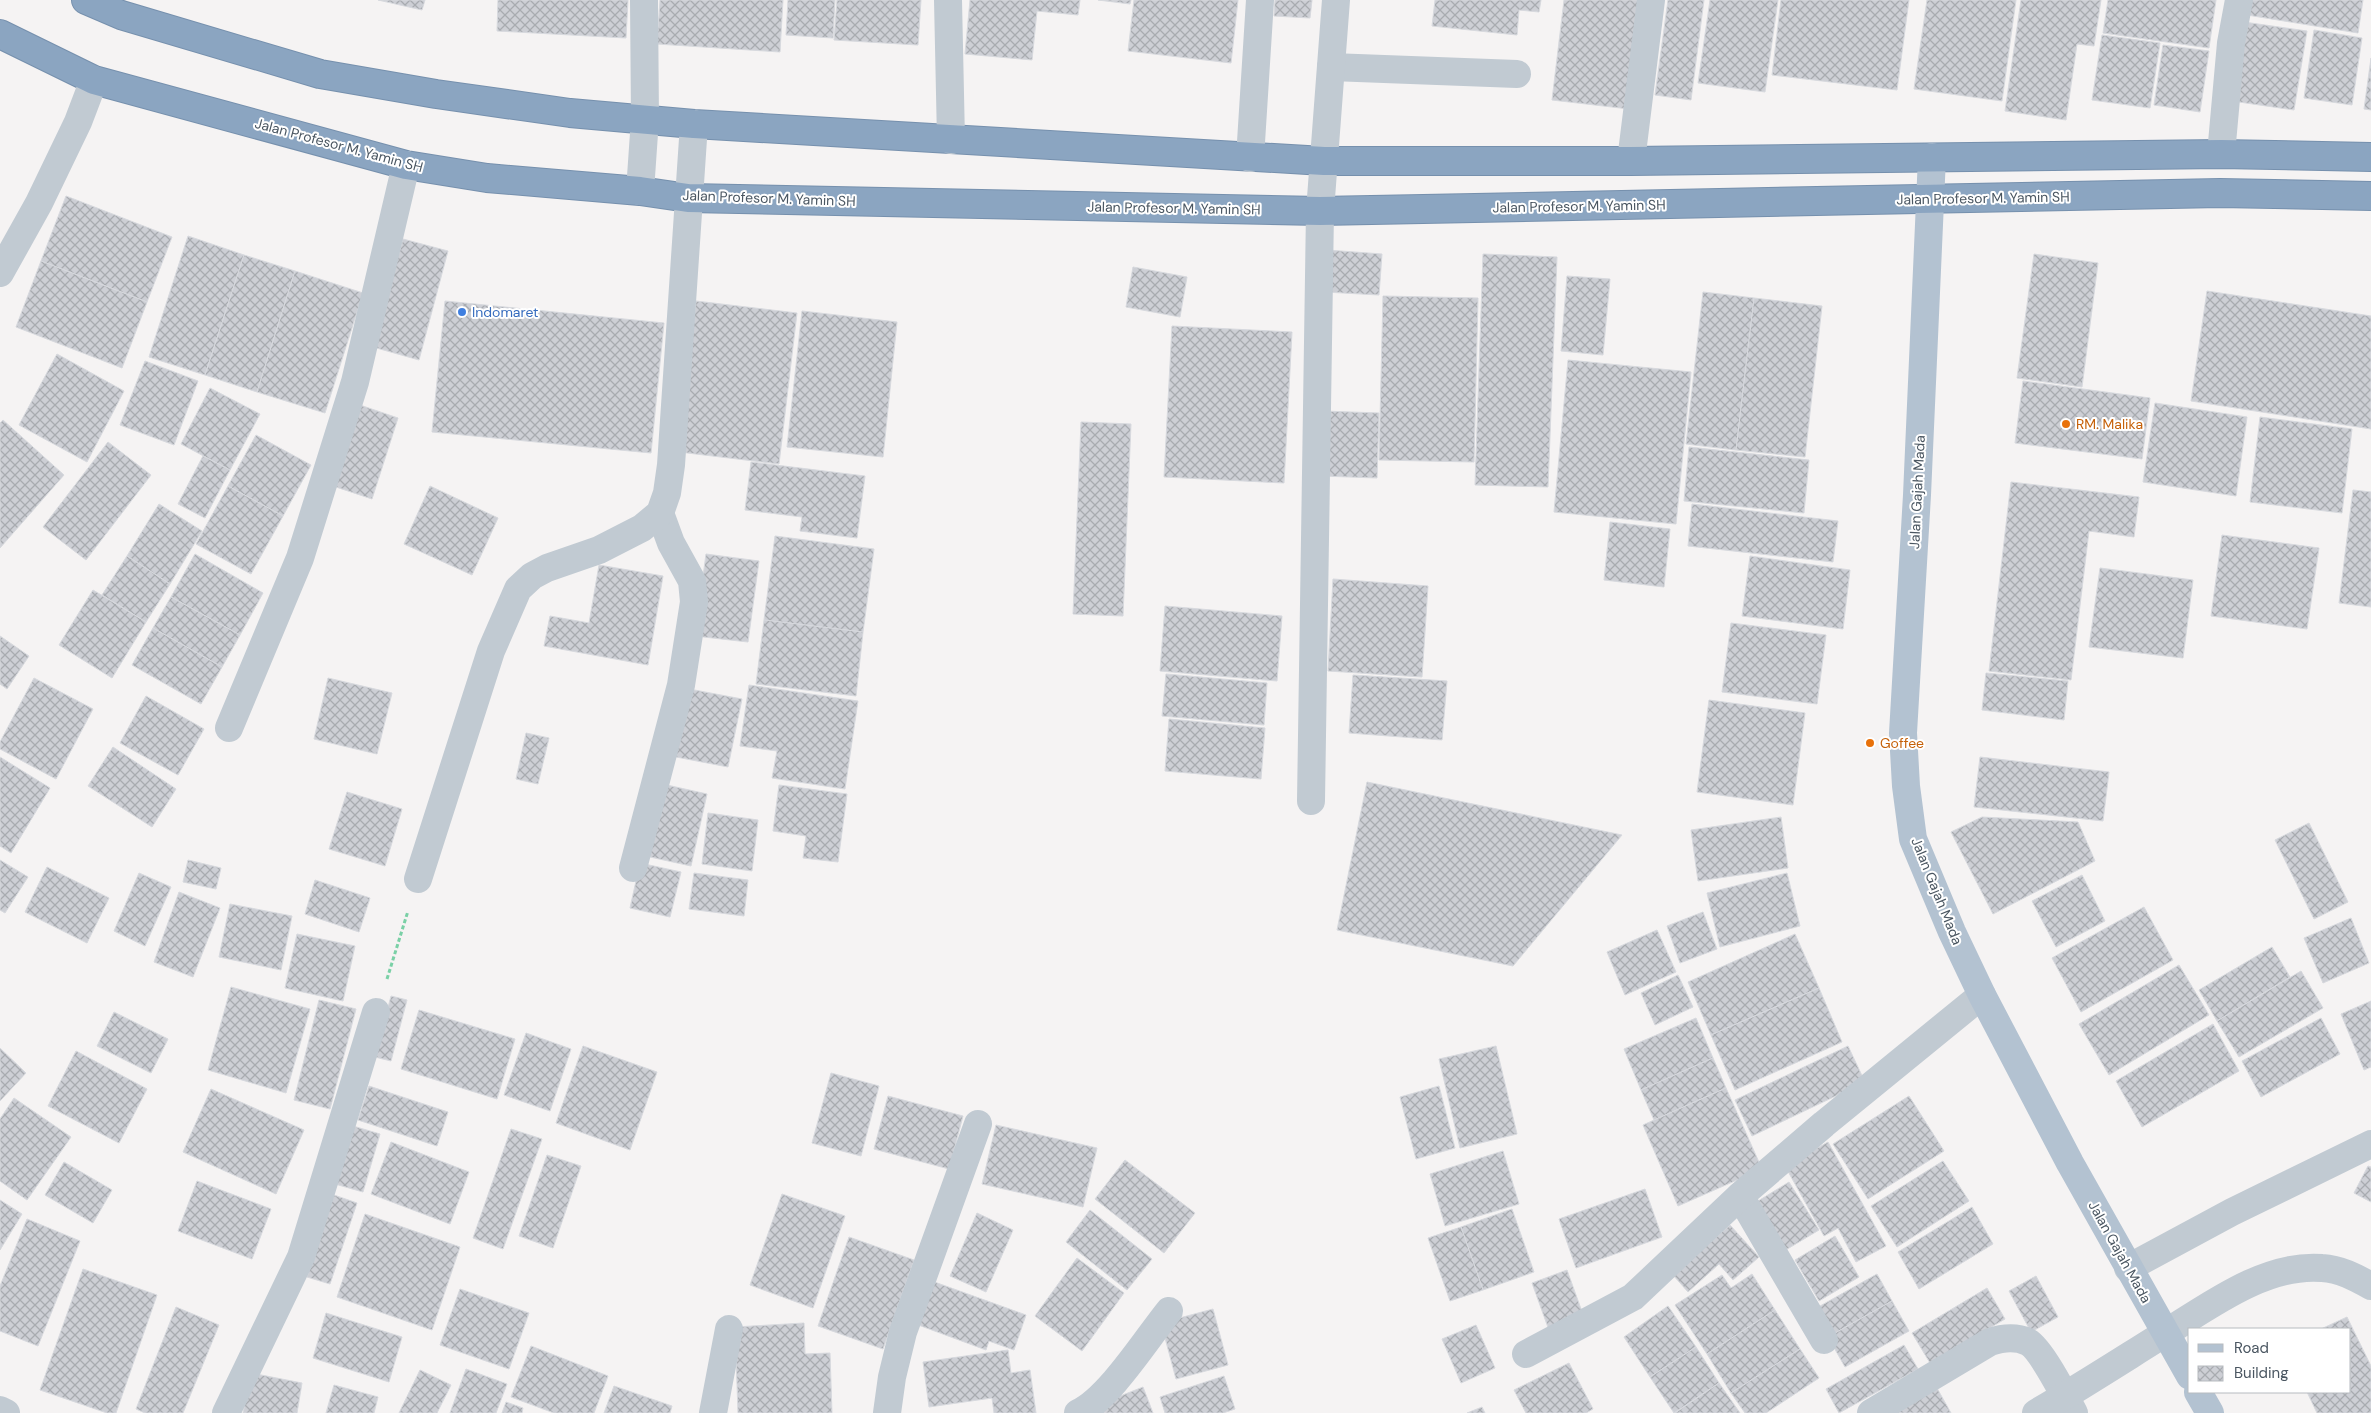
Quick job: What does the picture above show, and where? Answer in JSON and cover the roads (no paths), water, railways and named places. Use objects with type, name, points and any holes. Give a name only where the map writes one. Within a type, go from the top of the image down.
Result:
[{"type":"highway","points":[[86,0],[121,15],[320,74],[436,94],[560,111],[694,124],[1250,158],[1324,160],[1631,161],[2221,154],[2371,157]]},
{"type":"highway","name":"Jalan Profesor M. Yamin SH","points":[[0,34],[94,80],[406,165],[487,178],[640,191],[688,198],[1320,211],[2220,193],[2371,196]]},
{"type":"main road","name":"Jalan Gajah Mada","points":[[1932,157],[1918,485],[1903,733],[1906,786],[1913,839],[1952,932],[1982,995],[2128,1268],[2188,1372]]},
{"type":"main road","points":[[2199,1393],[2210,1413]]},
{"type":"street","points":[[640,191],[645,119],[644,0]]},
{"type":"street","points":[[948,0],[951,140]]},
{"type":"street","points":[[1250,158],[1260,0]]},
{"type":"street","points":[[1311,801],[1320,211],[1336,0]]},
{"type":"street","points":[[1631,161],[1651,0]]},
{"type":"street","points":[[2221,154],[2231,44],[2239,0]]},
{"type":"street","points":[[1331,67],[1517,74]]},
{"type":"street","points":[[0,273],[39,203],[74,130],[94,80]]},
{"type":"street","points":[[418,879],[491,651],[518,589],[532,576],[547,568],[599,550],[642,528],[660,513],[667,492],[670,465],[694,124]]},
{"type":"street","points":[[229,728],[300,558],[355,382],[406,165]]},
{"type":"street","points":[[633,868],[681,685],[694,602],[692,581],[671,543],[660,513]]},
{"type":"street","points":[[1526,1354],[1633,1297],[1740,1196],[1824,1124],[1982,995]]},
{"type":"street","points":[[226,1413],[301,1257],[376,1012]]},
{"type":"street","points":[[887,1413],[892,1377],[903,1332],[978,1124]]},
{"type":"street","points":[[2128,1268],[2232,1212],[2371,1144]]},
{"type":"street","points":[[1740,1196],[1824,1340]]},
{"type":"street","points":[[2036,1413],[2070,1404],[2166,1333],[2225,1296],[2269,1276],[2293,1270],[2320,1268],[2343,1272],[2371,1286]]},
{"type":"street","points":[[1081,1412],[1097,1399],[1118,1376],[1169,1310]]},
{"type":"street","points":[[713,1413],[729,1329]]},
{"type":"street","points":[[1871,1413],[1990,1342],[2004,1338],[2019,1339],[2035,1347],[2070,1404]]},
{"type":"street","points":[[0,1410],[6,1413]]},
{"type":"place","name":"Indomaret","points":[[462,312]]},
{"type":"place","name":"RM. Malika","points":[[2066,424]]},
{"type":"place","name":"Goffee","points":[[1870,743]]}]
